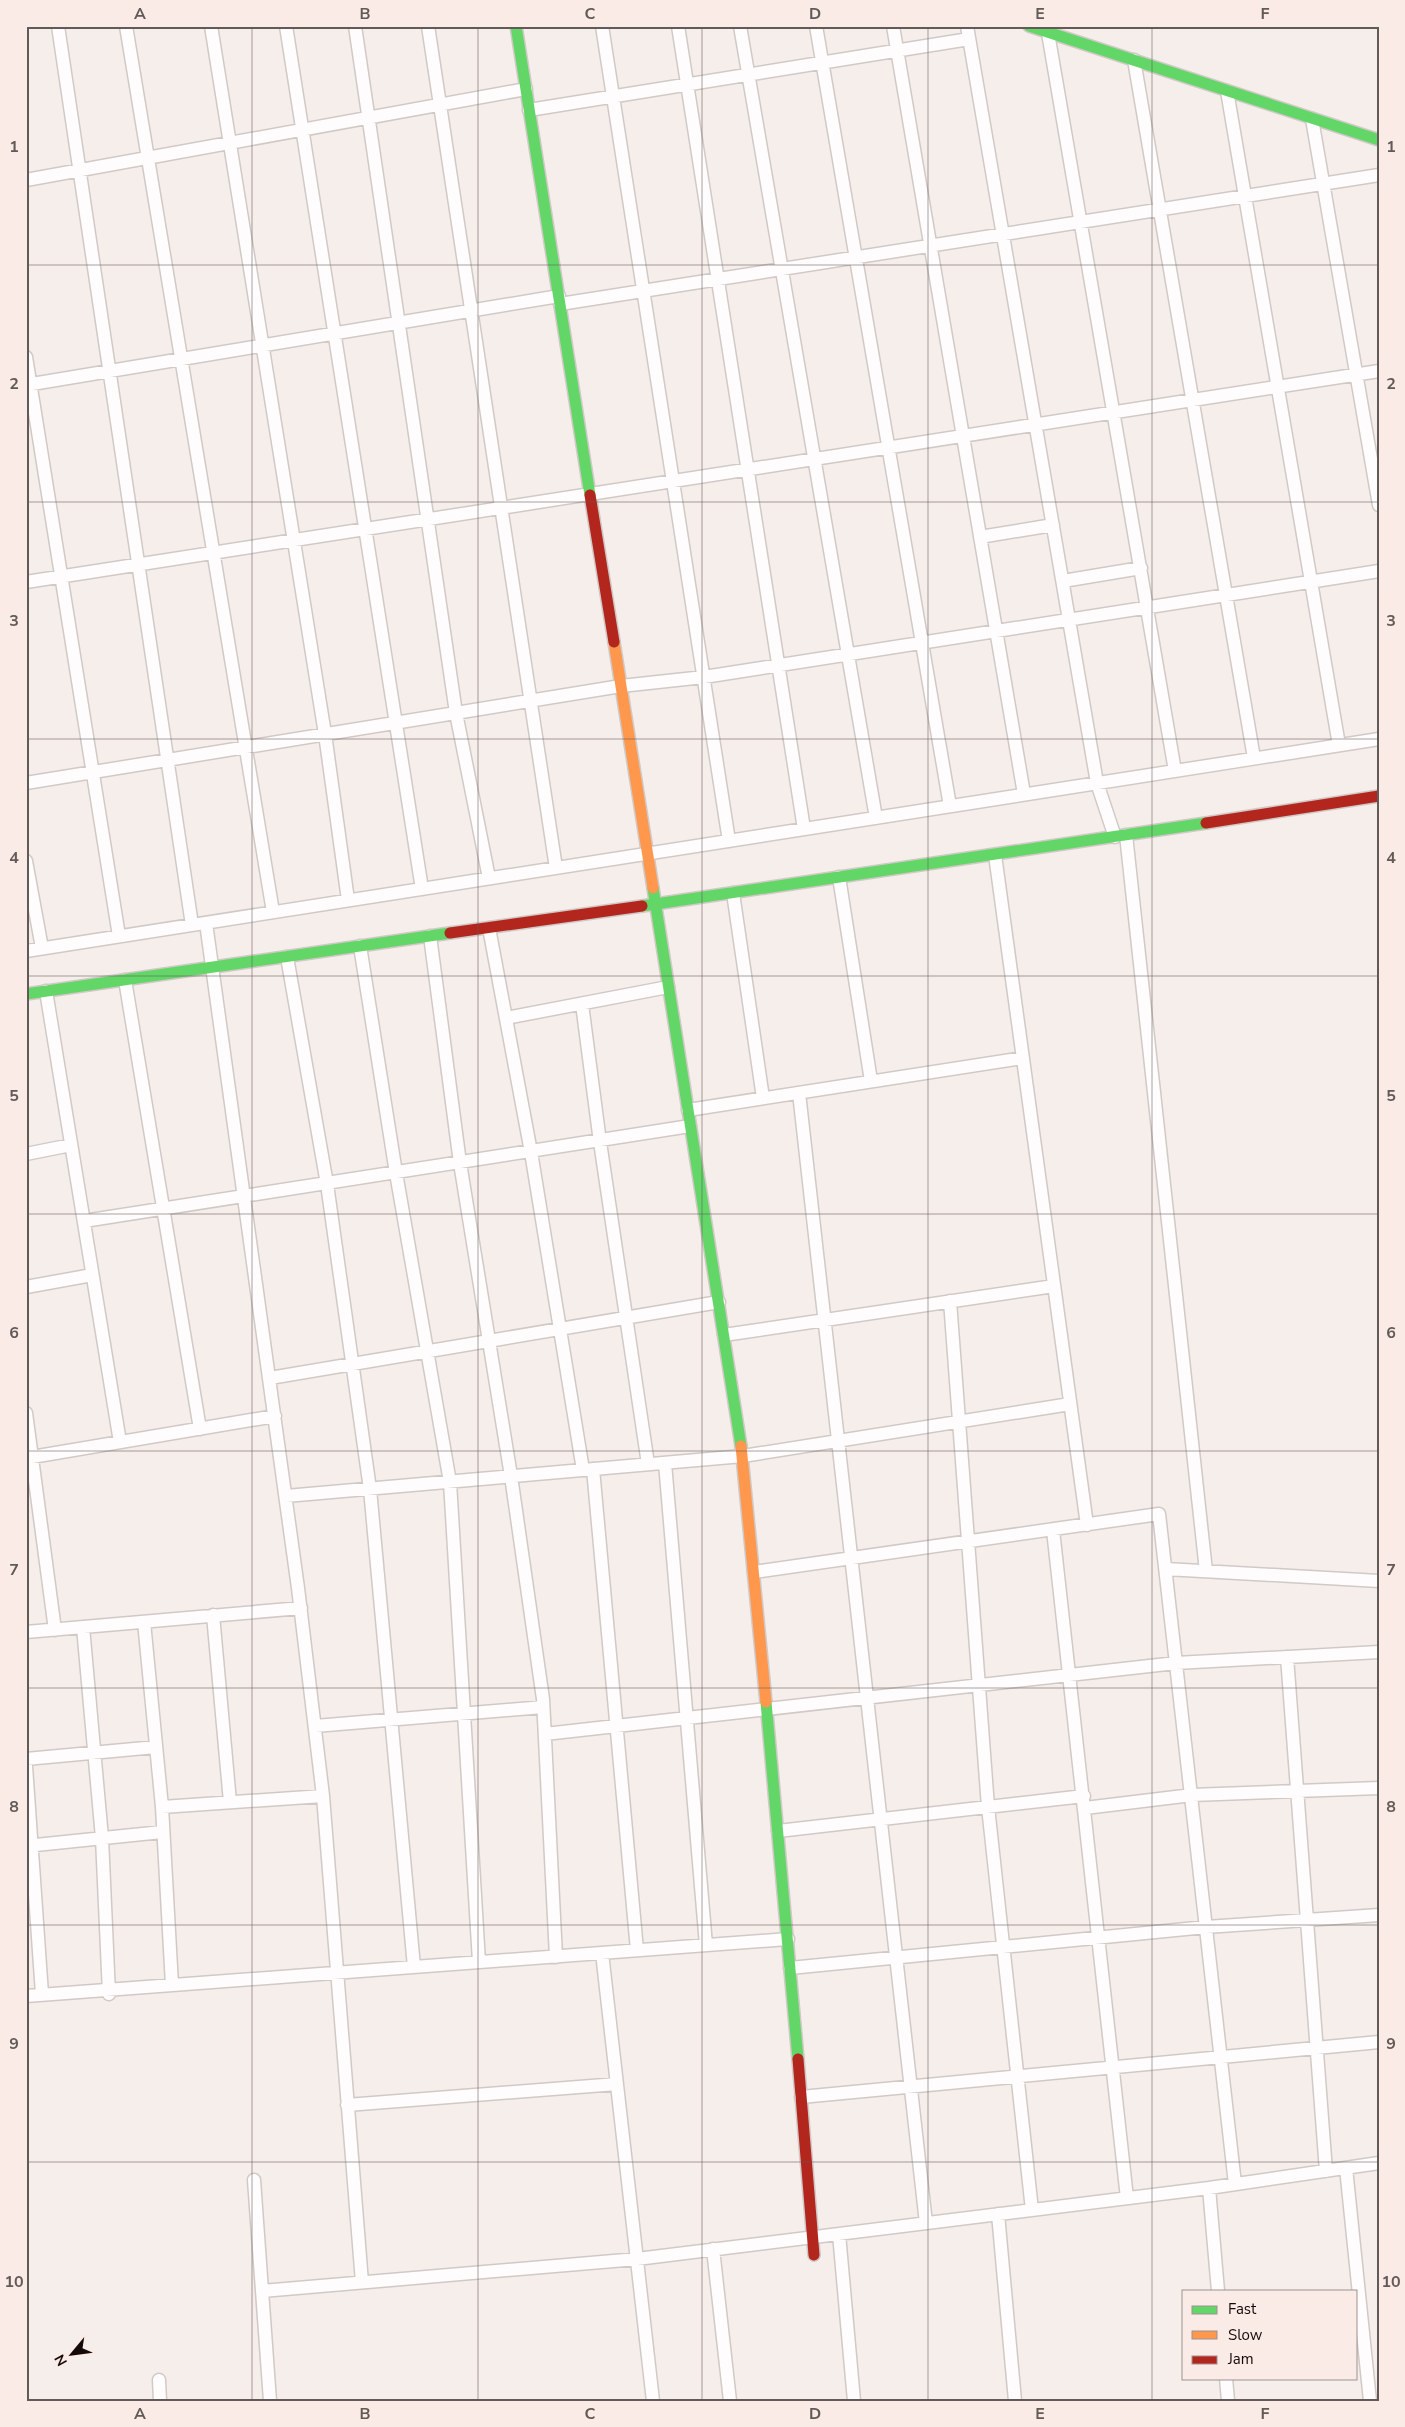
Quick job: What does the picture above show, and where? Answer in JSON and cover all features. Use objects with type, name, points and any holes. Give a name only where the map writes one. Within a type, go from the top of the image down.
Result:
[{"type":"street","points":[[58,26],[192,925]]},
{"type":"street","points":[[126,26],[272,912]]},
{"type":"street","points":[[211,26],[325,734],[348,900]]},
{"type":"street","points":[[286,26],[422,889]]},
{"type":"street","points":[[355,26],[456,713],[489,878]]},
{"type":"street","points":[[428,26],[556,868]]},
{"type":"street","points":[[516,26],[743,1456],[788,1939],[814,2255]]},
{"type":"street","points":[[602,26],[729,841]]},
{"type":"street","points":[[678,26],[804,829]]},
{"type":"street","points":[[740,26],[876,818]]},
{"type":"street","points":[[816,26],[950,806]]},
{"type":"street","points":[[892,26],[1024,794]]},
{"type":"street","points":[[1029,26],[1379,140]]},
{"type":"street","points":[[529,110],[897,51],[968,33],[1097,783],[1121,836],[1206,1571]]},
{"type":"street","points":[[1048,33],[1175,771]]},
{"type":"street","points":[[1134,60],[1254,758]]},
{"type":"street","points":[[26,180],[526,89]]},
{"type":"street","points":[[1227,91],[1339,745]]},
{"type":"street","points":[[1312,118],[1379,505]]},
{"type":"street","points":[[28,384],[471,310],[643,290],[718,279],[1379,175]]},
{"type":"street","points":[[26,357],[28,384],[119,936]]},
{"type":"street","points":[[26,582],[1379,371]]},
{"type":"street","points":[[980,537],[1053,525]]},
{"type":"street","points":[[1063,581],[1141,568]]},
{"type":"street","points":[[26,783],[531,700],[621,686],[704,677],[1379,571]]},
{"type":"street","points":[[26,951],[1379,739]]},
{"type":"street","points":[[26,994],[996,855],[1379,796]]},
{"type":"street","points":[[996,855],[1087,1525]]},
{"type":"street","points":[[26,861],[42,948]]},
{"type":"street","points":[[838,877],[872,1081]]},
{"type":"street","points":[[733,893],[764,1098]]},
{"type":"street","points":[[206,923],[286,1496],[323,1796],[362,2282]]},
{"type":"street","points":[[489,928],[531,1152],[560,1329],[588,1470],[617,1725],[637,1950]]},
{"type":"street","points":[[430,936],[460,1163],[511,1476],[543,1707],[556,1956]]},
{"type":"street","points":[[360,946],[396,1173],[450,1482],[479,1962]]},
{"type":"street","points":[[287,957],[327,1184],[370,1489],[414,1967]]},
{"type":"street","points":[[125,980],[200,1429]]},
{"type":"street","points":[[506,1018],[668,987]]},
{"type":"street","points":[[46,991],[120,1442]]},
{"type":"street","points":[[582,1004],[600,1142],[648,1464]]},
{"type":"street","points":[[688,1110],[1023,1058]]},
{"type":"street","points":[[799,1093],[926,2223]]},
{"type":"street","points":[[84,1221],[600,1142],[690,1126]]},
{"type":"street","points":[[26,1154],[71,1146]]},
{"type":"street","points":[[26,1287],[92,1275]]},
{"type":"street","points":[[724,1335],[1054,1286]]},
{"type":"street","points":[[950,1301],[988,1807],[1032,2210]]},
{"type":"street","points":[[270,1378],[719,1302]]},
{"type":"street","points":[[286,1496],[743,1456],[1070,1404]]},
{"type":"street","points":[[26,1413],[30,1458],[55,1630]]},
{"type":"street","points":[[30,1458],[275,1416]]},
{"type":"street","points":[[665,1463],[706,1945]]},
{"type":"street","points":[[754,1572],[1159,1514],[1235,2184]]},
{"type":"street","points":[[1053,1530],[1127,2198]]},
{"type":"street","points":[[1166,1568],[1379,1581]]},
{"type":"street","points":[[26,1632],[301,1608]]},
{"type":"street","points":[[213,1616],[230,1802]]},
{"type":"street","points":[[144,1622],[162,1807],[172,1985]]},
{"type":"street","points":[[83,1627],[102,1838],[109,1992]]},
{"type":"street","points":[[545,1734],[1176,1663],[1379,1652]]},
{"type":"street","points":[[1287,1657],[1326,2171]]},
{"type":"street","points":[[314,1726],[543,1707]]},
{"type":"street","points":[[26,1759],[156,1747]]},
{"type":"street","points":[[26,1766],[29,1846],[42,1994]]},
{"type":"street","points":[[778,1831],[988,1807],[1192,1795],[1379,1788]]},
{"type":"street","points":[[162,1807],[323,1796]]},
{"type":"street","points":[[29,1846],[162,1832]]},
{"type":"street","points":[[790,1968],[1206,1927],[1379,1915]]},
{"type":"street","points":[[26,1996],[109,1992],[172,1985],[788,1939]]},
{"type":"street","points":[[602,1953],[653,2401]]},
{"type":"street","points":[[801,2097],[1379,2042]]},
{"type":"street","points":[[347,2105],[617,2084]]},
{"type":"street","points":[[262,2291],[637,2259],[1209,2188],[1379,2163]]},
{"type":"street","points":[[1346,2168],[1370,2401]]},
{"type":"street","points":[[254,2180],[270,2401]]},
{"type":"street","points":[[1209,2188],[1218,2290]]},
{"type":"street","points":[[998,2214],[1015,2401]]},
{"type":"street","points":[[839,2234],[854,2401]]},
{"type":"street","points":[[713,2249],[730,2401]]},
{"type":"street","points":[[159,2380],[160,2401]]},
{"type":"street","points":[[1226,2380],[1228,2401]]},
{"type":"traffic: fast","points":[[516,26],[590,495]]},
{"type":"traffic: fast","points":[[1029,26],[1379,140]]},
{"type":"traffic: fast","points":[[642,906],[1206,823]]},
{"type":"traffic: fast","points":[[653,888],[741,1446]]},
{"type":"traffic: fast","points":[[26,994],[450,933]]},
{"type":"traffic: fast","points":[[766,1702],[798,2059]]},
{"type":"traffic: slow","points":[[614,642],[653,888]]},
{"type":"traffic: slow","points":[[741,1446],[766,1702]]},
{"type":"traffic: jam","points":[[590,495],[614,642]]},
{"type":"traffic: jam","points":[[1206,823],[1379,796]]},
{"type":"traffic: jam","points":[[450,933],[642,906]]},
{"type":"traffic: jam","points":[[798,2059],[814,2255]]}]
